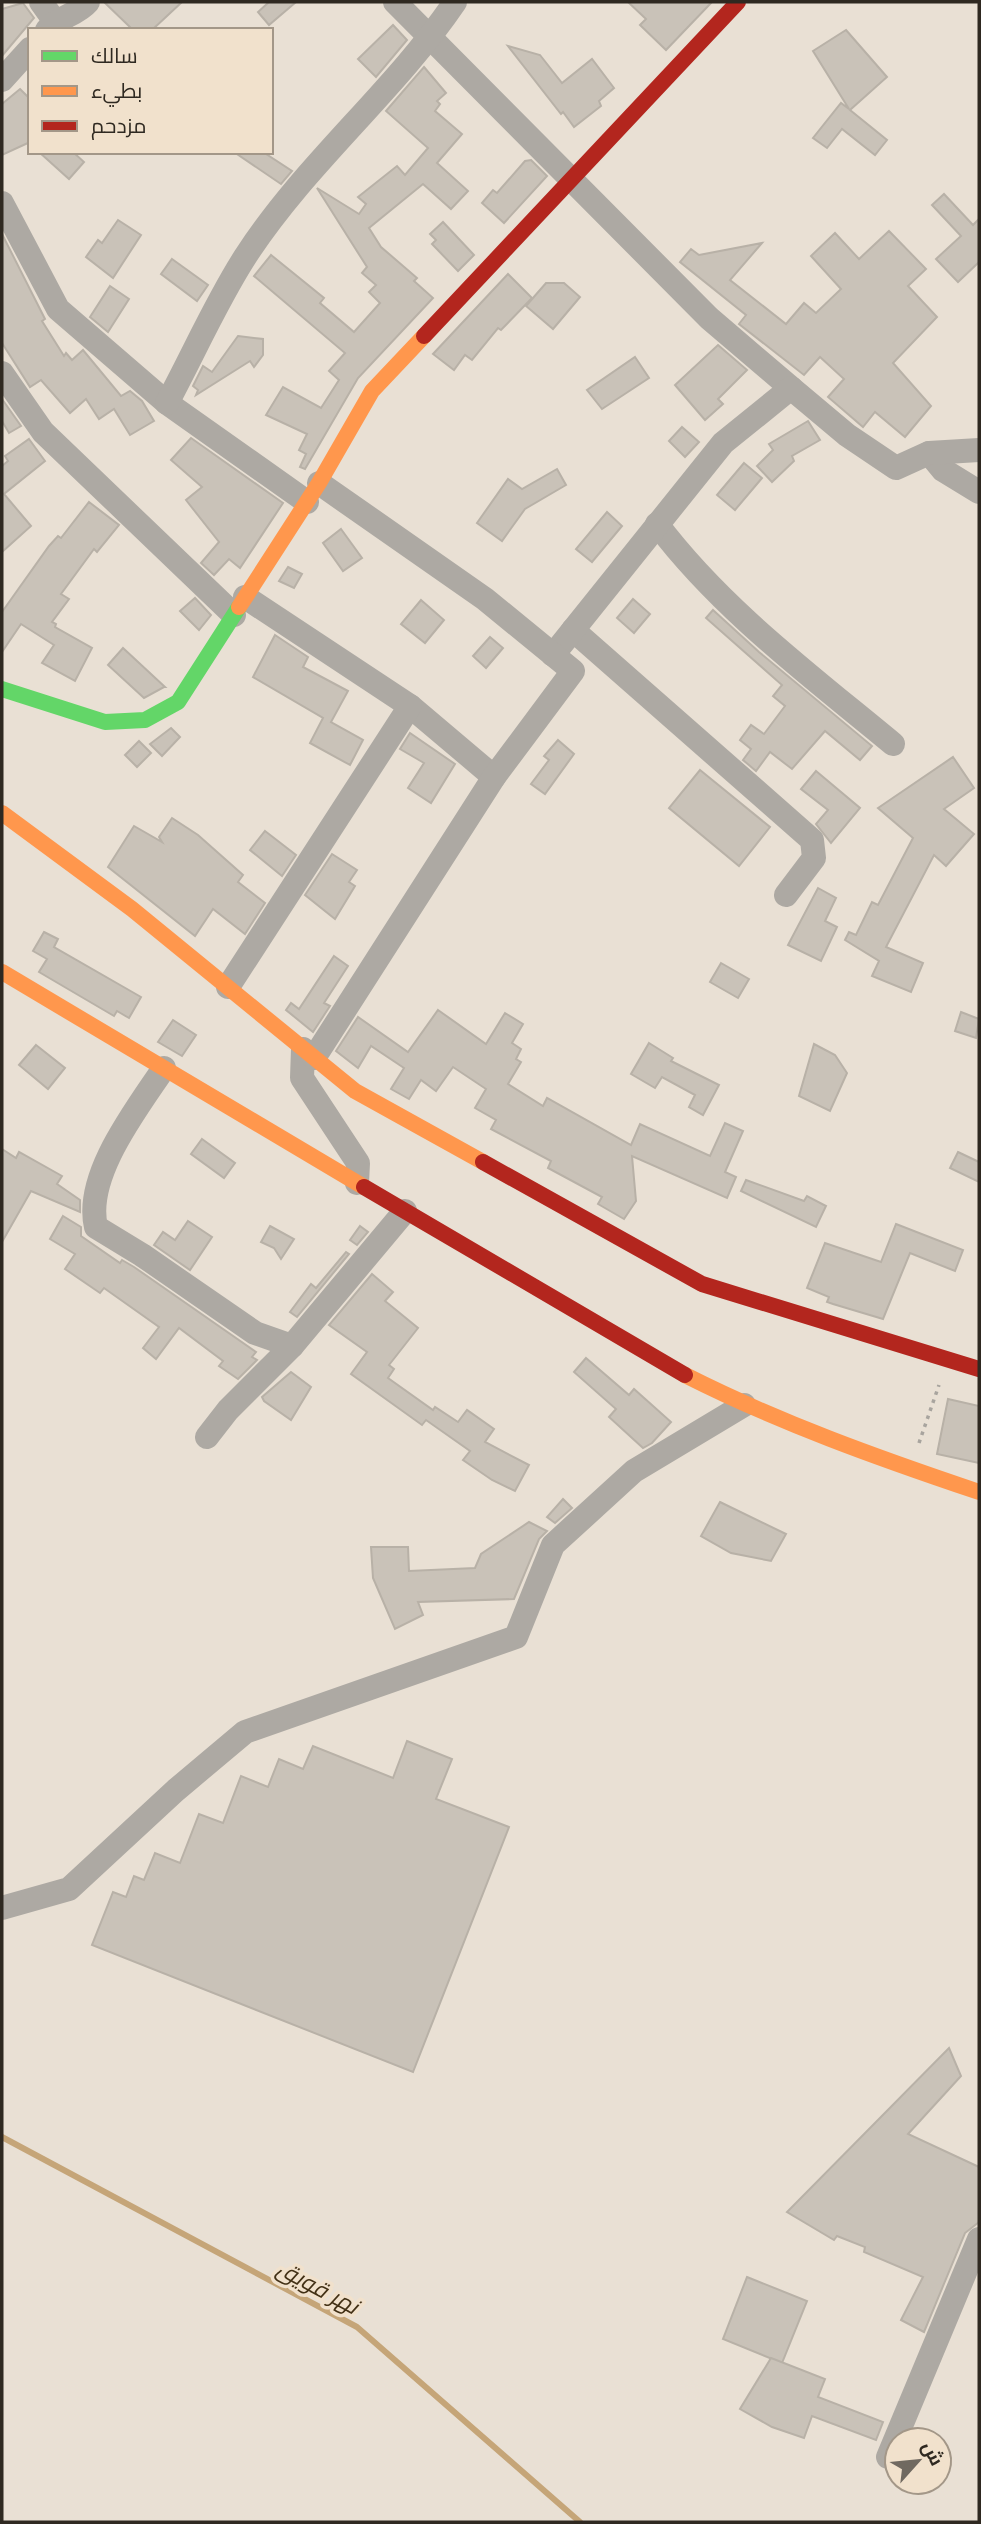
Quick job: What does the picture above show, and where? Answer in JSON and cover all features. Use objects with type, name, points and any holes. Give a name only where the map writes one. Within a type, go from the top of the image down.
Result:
[{"type":"street","points":[[51,21],[79,13],[88,2]]},
{"type":"street","points":[[395,2],[709,318],[847,435],[896,468],[929,453],[979,450]]},
{"type":"street","points":[[167,402],[245,257],[337,139],[430,38],[455,2]]},
{"type":"street","points":[[2,689],[105,722],[145,720],[178,702],[313,492],[373,391],[738,2]]},
{"type":"street","points":[[2,80],[28,51]]},
{"type":"street","points":[[2,203],[58,309],[167,402],[485,599],[573,671],[494,777],[309,1054],[302,1078],[358,1163],[357,1183]]},
{"type":"street","points":[[2,373],[43,432],[240,606],[410,706],[494,777]]},
{"type":"street","points":[[553,654],[723,443],[769,403],[791,388]]},
{"type":"street","points":[[929,453],[943,470],[979,492]]},
{"type":"street","points":[[657,524],[679,552],[772,643],[893,744]]},
{"type":"street","points":[[573,630],[812,840],[814,858],[786,895]]},
{"type":"street","points":[[228,987],[410,706]]},
{"type":"street","points":[[2,813],[132,909],[355,1091],[702,1284],[979,1369]]},
{"type":"street","points":[[2,972],[653,1359],[744,1405],[837,1444],[979,1492]]},
{"type":"street","points":[[164,1068],[122,1131],[100,1182],[92,1210],[96,1227],[142,1255],[255,1333],[292,1346]]},
{"type":"street","points":[[207,1437],[228,1410],[292,1346],[405,1211]]},
{"type":"street","points":[[2,1908],[69,1889],[176,1790],[245,1732],[516,1637],[553,1545],[634,1471],[744,1405]]},
{"type":"street","points":[[901,2426],[979,2239]]},
{"type":"path","points":[[916,1471],[919,1438],[948,1360]]},
{"type":"building","points":[[104,2],[182,2],[154,28],[131,28]]},
{"type":"building","points":[[269,2],[296,2],[269,25],[258,12]]},
{"type":"building","points":[[628,2],[712,2],[666,50],[640,25],[646,19]]},
{"type":"building","points":[[23,3],[34,18],[2,56],[2,9]]},
{"type":"building","points":[[393,25],[407,40],[376,77],[358,59]]},
{"type":"building","points":[[846,30],[887,77],[850,110],[887,140],[875,155],[842,129],[827,148],[813,138],[841,103],[849,109],[813,51]]},
{"type":"building","points":[[508,46],[540,55],[562,83],[592,59],[614,88],[599,101],[601,106],[574,127]]},
{"type":"building","points":[[424,67],[446,93],[437,101],[440,104],[435,111],[462,134],[437,163],[468,191],[451,209],[423,184],[369,228],[381,247],[417,278],[414,281],[433,298],[358,378],[305,469],[300,467],[306,454],[299,450],[307,434],[266,415],[283,387],[321,408],[339,380],[329,371],[345,353],[254,276],[271,255],[324,298],[320,303],[354,332],[380,303],[369,292],[376,285],[362,273],[367,267],[317,188],[359,214],[366,204],[358,197],[397,166],[405,175],[428,148],[386,111]]},
{"type":"building","points":[[20,89],[28,97],[28,143],[2,155],[2,104]]},
{"type":"building","points":[[41,154],[75,154],[84,162],[69,179]]},
{"type":"building","points":[[237,154],[266,154],[292,171],[281,184]]},
{"type":"building","points":[[531,160],[547,176],[504,223],[482,203],[493,190],[497,193],[525,161]]},
{"type":"building","points":[[944,194],[973,225],[979,219],[979,262],[958,282],[936,259],[961,236],[932,205]]},
{"type":"building","points":[[118,220],[141,235],[113,278],[86,257],[98,240],[102,243]]},
{"type":"building","points":[[443,222],[474,255],[458,271],[432,244],[436,240],[430,234]]},
{"type":"building","points":[[889,231],[926,269],[908,286],[937,317],[893,363],[931,406],[905,437],[875,412],[863,427],[828,397],[844,379],[820,357],[804,375],[739,324],[746,315],[680,262],[691,249],[699,255],[762,243],[730,280],[786,324],[804,303],[816,313],[841,289],[811,256],[835,233],[859,259]]},
{"type":"building","points":[[2,234],[45,319],[42,321],[64,356],[66,353],[72,360],[83,350],[121,396],[130,391],[142,401],[154,421],[130,435],[114,409],[99,419],[86,399],[70,413],[41,380],[30,387],[2,343]]},
{"type":"building","points":[[172,259],[208,285],[197,301],[161,274]]},
{"type":"building","points":[[508,274],[532,298],[501,330],[498,328],[472,360],[465,355],[454,370],[433,354]]},
{"type":"building","points":[[546,283],[564,283],[580,297],[553,329],[526,306]]},
{"type":"building","points":[[110,286],[129,299],[108,332],[90,317]]},
{"type":"building","points":[[238,336],[263,339],[263,355],[254,367],[250,361],[196,395],[198,390],[193,386],[203,366],[212,372]]},
{"type":"building","points":[[718,345],[747,370],[718,399],[723,404],[705,420],[675,385]]},
{"type":"building","points":[[635,357],[649,378],[602,409],[587,390]]},
{"type":"building","points":[[2,399],[21,426],[9,433],[2,421]]},
{"type":"building","points":[[808,421],[820,440],[792,456],[794,461],[772,482],[757,466],[773,450],[769,444]]},
{"type":"building","points":[[682,427],[699,442],[685,457],[669,441]]},
{"type":"building","points":[[191,438],[283,503],[240,568],[229,559],[214,575],[201,563],[219,542],[186,500],[202,487],[171,460]]},
{"type":"building","points":[[29,439],[45,461],[4,494],[31,526],[2,552],[2,466],[8,461],[5,456]]},
{"type":"building","points":[[744,463],[762,478],[735,510],[717,495]]},
{"type":"building","points":[[557,469],[566,485],[525,509],[502,541],[477,523],[508,479],[522,489]]},
{"type":"building","points":[[89,502],[119,525],[97,552],[94,549],[61,594],[69,599],[52,622],[56,624],[55,627],[92,648],[75,681],[42,663],[54,645],[21,624],[2,652],[2,612],[49,546],[58,536],[61,538]]},
{"type":"building","points":[[607,512],[622,526],[592,562],[576,549]]},
{"type":"building","points":[[341,529],[362,558],[343,571],[323,543]]},
{"type":"building","points":[[288,567],[302,574],[294,588],[279,581]]},
{"type":"building","points":[[195,598],[211,615],[199,630],[180,611]]},
{"type":"building","points":[[633,599],[650,614],[634,633],[617,618]]},
{"type":"building","points":[[421,600],[444,620],[425,643],[401,624]]},
{"type":"building","points":[[713,610],[872,746],[860,760],[825,731],[792,769],[770,752],[756,771],[743,760],[751,749],[740,740],[751,725],[764,734],[785,706],[773,696],[782,685],[706,618]]},
{"type":"building","points":[[275,635],[308,657],[303,667],[348,691],[331,722],[363,740],[350,765],[310,743],[323,718],[253,677]]},
{"type":"building","points":[[490,637],[503,648],[486,668],[473,656]]},
{"type":"building","points":[[123,648],[165,687],[144,698],[108,665]]},
{"type":"building","points":[[171,728],[180,737],[162,756],[150,744]]},
{"type":"building","points":[[410,733],[455,764],[431,803],[408,788],[424,763],[400,749]]},
{"type":"building","points":[[558,740],[574,754],[545,794],[531,784],[549,760],[544,756]]},
{"type":"building","points":[[139,741],[151,753],[137,767],[125,755]]},
{"type":"building","points":[[953,757],[974,788],[944,809],[974,834],[946,866],[934,855],[886,947],[923,963],[911,992],[872,976],[879,961],[845,940],[849,932],[856,935],[872,902],[878,905],[913,838],[878,808]]},
{"type":"building","points":[[700,770],[770,827],[739,866],[669,808]]},
{"type":"building","points":[[816,771],[860,808],[831,843],[816,824],[828,810],[801,789]]},
{"type":"building","points":[[172,818],[198,835],[243,875],[238,882],[265,903],[245,934],[213,909],[195,936],[108,867],[134,826],[162,842],[159,837]]},
{"type":"building","points":[[265,831],[296,855],[282,876],[250,850]]},
{"type":"building","points":[[332,854],[357,870],[349,882],[355,886],[335,919],[305,895]]},
{"type":"building","points":[[818,888],[836,898],[825,921],[837,927],[821,961],[788,945]]},
{"type":"building","points":[[44,932],[58,939],[54,947],[141,997],[129,1018],[117,1011],[114,1016],[39,972],[47,959],[33,951]]},
{"type":"building","points":[[334,956],[348,966],[324,1003],[330,1006],[313,1032],[286,1010],[291,1003],[299,1009]]},
{"type":"building","points":[[721,963],[749,979],[738,998],[710,982]]},
{"type":"building","points":[[438,1010],[486,1044],[505,1013],[523,1024],[512,1043],[521,1049],[516,1059],[521,1062],[508,1084],[543,1106],[547,1098],[631,1145],[640,1124],[710,1156],[725,1123],[743,1131],[725,1172],[736,1177],[727,1198],[632,1156],[636,1201],[624,1219],[598,1204],[602,1197],[548,1168],[551,1161],[491,1129],[496,1120],[475,1108],[486,1089],[453,1067],[436,1091],[421,1080],[409,1099],[391,1089],[404,1068],[371,1046],[358,1068],[336,1051],[358,1017],[408,1052]]},
{"type":"building","points":[[961,1012],[979,1019],[976,1038],[955,1031]]},
{"type":"building","points":[[173,1020],[196,1035],[182,1056],[158,1042]]},
{"type":"building","points":[[649,1043],[673,1058],[671,1061],[719,1085],[703,1115],[689,1107],[695,1095],[662,1077],[655,1088],[631,1074]]},
{"type":"building","points":[[814,1044],[835,1055],[847,1073],[830,1111],[799,1096]]},
{"type":"building","points":[[36,1045],[65,1068],[48,1089],[19,1065]]},
{"type":"building","points":[[202,1139],[235,1163],[224,1178],[191,1154]]},
{"type":"building","points":[[2,1149],[16,1158],[19,1152],[62,1176],[57,1184],[80,1200],[80,1212],[31,1191],[2,1242]]},
{"type":"building","points":[[958,1152],[979,1162],[979,1182],[950,1168]]},
{"type":"building","points":[[746,1180],[804,1201],[807,1196],[826,1206],[816,1227],[741,1191]]},
{"type":"building","points":[[63,1216],[81,1227],[81,1236],[120,1263],[122,1260],[134,1267],[256,1352],[252,1357],[257,1360],[238,1379],[219,1366],[223,1361],[179,1328],[156,1359],[143,1348],[159,1327],[104,1288],[100,1293],[65,1269],[75,1254],[50,1239]]},
{"type":"building","points":[[188,1221],[212,1237],[190,1270],[154,1245],[163,1232],[175,1240]]},
{"type":"building","points":[[896,1224],[963,1250],[955,1271],[910,1253],[883,1319],[827,1302],[829,1297],[807,1288],[825,1243],[881,1262]]},
{"type":"building","points":[[270,1226],[294,1239],[281,1259],[274,1248],[261,1242]]},
{"type":"building","points":[[360,1226],[368,1232],[357,1245],[350,1240]]},
{"type":"building","points":[[346,1252],[349,1254],[297,1317],[290,1312],[311,1284],[316,1288]]},
{"type":"building","points":[[372,1274],[393,1292],[385,1301],[418,1328],[389,1365],[394,1369],[388,1378],[433,1410],[435,1407],[458,1422],[467,1410],[494,1429],[485,1442],[529,1465],[515,1491],[492,1480],[463,1460],[470,1451],[426,1420],[422,1425],[351,1374],[367,1352],[329,1325]]},
{"type":"building","points":[[586,1358],[629,1395],[634,1389],[671,1422],[652,1443],[643,1448],[609,1417],[616,1409],[574,1372]]},
{"type":"building","points":[[291,1372],[311,1387],[291,1420],[262,1397]]},
{"type":"building","points":[[948,1399],[979,1406],[979,1463],[937,1454]]},
{"type":"building","points":[[563,1499],[572,1508],[555,1523],[547,1517]]},
{"type":"building","points":[[720,1502],[786,1534],[771,1561],[731,1553],[701,1536]]},
{"type":"building","points":[[529,1522],[547,1531],[539,1539],[514,1599],[418,1602],[423,1615],[395,1629],[373,1578],[371,1547],[408,1547],[409,1571],[475,1568],[481,1554]]},
{"type":"building","points":[[407,1741],[452,1759],[436,1799],[509,1827],[413,2072],[92,1945],[113,1892],[126,1897],[134,1876],[144,1880],[155,1853],[180,1863],[199,1814],[223,1823],[241,1776],[268,1787],[279,1759],[303,1769],[313,1746],[393,1778]]},
{"type":"building","points":[[949,2048],[961,2076],[908,2134],[979,2167],[979,2222],[965,2233],[924,2332],[901,2320],[923,2277],[864,2252],[865,2247],[837,2236],[834,2240],[787,2212]]},
{"type":"building","points":[[747,2277],[807,2301],[782,2363],[723,2339]]},
{"type":"building","points":[[771,2358],[825,2379],[818,2397],[883,2422],[876,2440],[812,2416],[804,2438],[772,2427],[740,2409]]},
{"type":"waterway","name":"نهر قويق","points":[[2,2137],[357,2327],[580,2522]]},
{"type":"traffic: fast","points":[[2,689],[105,722],[145,720],[178,702],[239,607]]},
{"type":"traffic: slow","points":[[239,607],[319,483],[372,391],[424,336]]},
{"type":"traffic: slow","points":[[2,813],[132,909],[355,1091],[483,1162]]},
{"type":"traffic: slow","points":[[2,972],[364,1187]]},
{"type":"traffic: slow","points":[[685,1375],[830,1439],[979,1492]]},
{"type":"traffic: jam","points":[[424,336],[738,2]]},
{"type":"traffic: jam","points":[[483,1162],[702,1284],[979,1369]]},
{"type":"traffic: jam","points":[[364,1187],[685,1375]]}]
